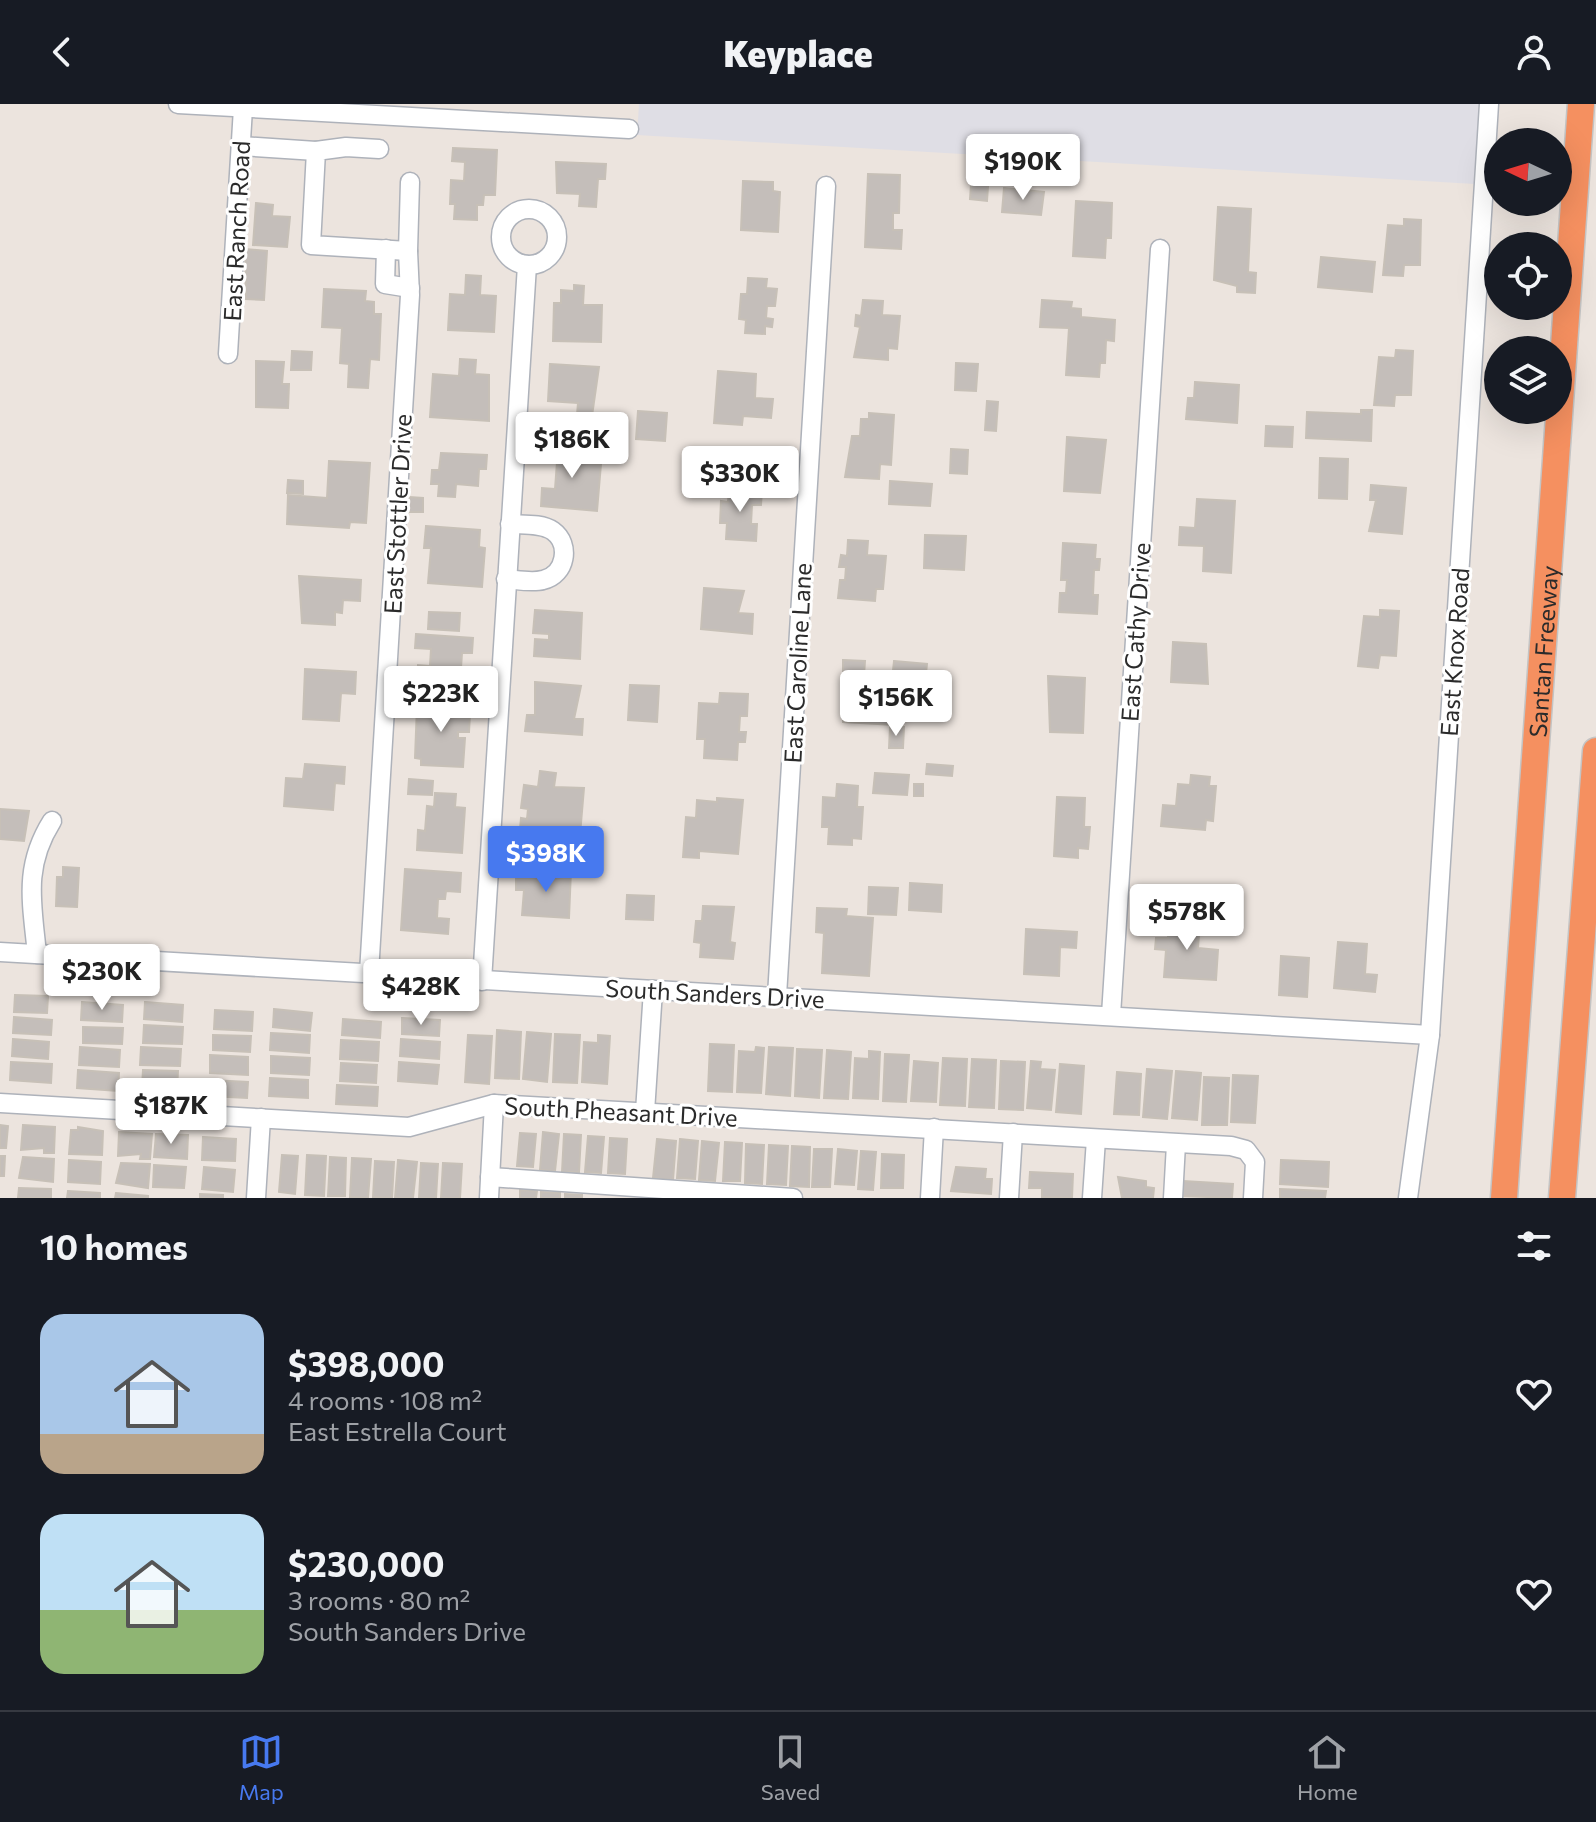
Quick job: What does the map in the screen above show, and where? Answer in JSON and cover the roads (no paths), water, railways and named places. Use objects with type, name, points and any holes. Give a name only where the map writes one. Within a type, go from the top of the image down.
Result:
[{"type":"highway","name":"Santan Freeway","points":[[1504,1198],[1581,104]]},
{"type":"highway","points":[[1562,1198],[1596,751]]},
{"type":"street","points":[[178,104],[629,129]]},
{"type":"street","name":"East Knox Road","points":[[1408,1198],[1430,1035],[1489,104]]},
{"type":"street","name":"East Ranch Road","points":[[228,354],[243,108]]},
{"type":"street","points":[[241,146],[316,151],[346,147],[379,149]]},
{"type":"street","points":[[316,151],[311,245],[408,251]]},
{"type":"street","name":"East Stottler Drive","points":[[369,973],[410,292],[410,182]]},
{"type":"street","name":"East Caroline Lane","points":[[777,996],[826,186]]},
{"type":"street","points":[[386,249],[385,284],[410,292]]},
{"type":"street","name":"East Cathy Drive","points":[[1111,1015],[1160,249]]},
{"type":"street","points":[[482,981],[527,265]]},
{"type":"street","points":[[506,579],[541,581],[550,578],[562,564],[564,555],[563,545],[553,531],[536,525],[510,524]]},
{"type":"street","points":[[37,954],[31,877],[33,858],[52,821]]},
{"type":"street","name":"South Sanders Drive","points":[[0,952],[1430,1035]]},
{"type":"street","points":[[645,1112],[653,990]]},
{"type":"street","name":"South Pheasant Drive","points":[[0,1103],[409,1127],[494,1104],[1231,1146],[1246,1150],[1255,1162],[1253,1198]]},
{"type":"street","points":[[489,1198],[494,1104]]},
{"type":"street","points":[[256,1198],[261,1118]]},
{"type":"street","points":[[930,1198],[934,1128]]},
{"type":"street","points":[[1009,1198],[1013,1133]]},
{"type":"street","points":[[1092,1198],[1096,1139]]},
{"type":"street","points":[[1173,1198],[1176,1144]]},
{"type":"street","points":[[490,1177],[793,1198]]}]
